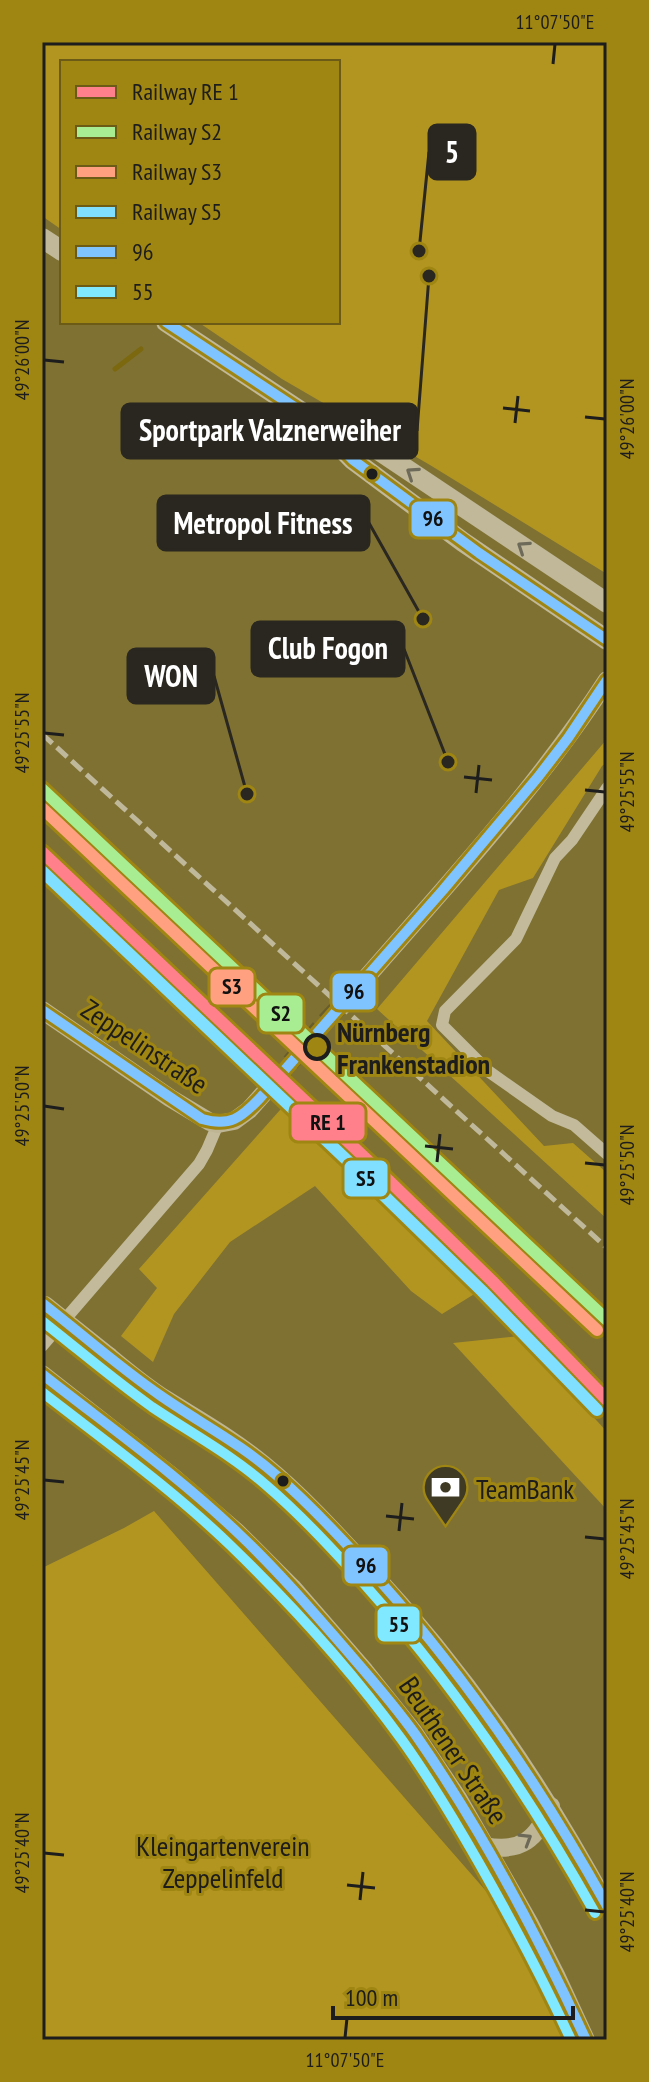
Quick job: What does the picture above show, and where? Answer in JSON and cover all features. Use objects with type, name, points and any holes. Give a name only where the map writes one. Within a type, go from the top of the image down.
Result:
[{"type":"main road","points":[[42,238],[60,250]]},
{"type":"main road","points":[[169,324],[314,420],[366,442],[607,603]]},
{"type":"main road","points":[[314,420],[353,460],[479,553],[607,640]]},
{"type":"main road","points":[[358,987],[538,777],[607,680]]},
{"type":"main road","name":"Zeppelinstraße","points":[[42,1010],[202,1119],[218,1124]]},
{"type":"main road","points":[[218,1124],[242,1116],[273,1083]]},
{"type":"main road","name":"Beuthener Straße","points":[[44,1304],[164,1398],[261,1462],[343,1540],[430,1637],[476,1696],[551,1806],[607,1906]]},
{"type":"main road","name":"Beuthener Straße","points":[[42,1374],[213,1511],[253,1547],[365,1671],[413,1731],[458,1798],[537,1937],[586,2040]]},
{"type":"main road","points":[[485,1846],[518,1846],[536,1833],[551,1806]]},
{"type":"street","points":[[607,788],[572,840],[555,858],[516,939],[445,1011],[442,1025],[488,1071],[552,1116],[574,1125],[607,1154]]},
{"type":"street","points":[[42,1346],[199,1164],[218,1124]]},
{"type":"green space","points":[[42,42],[607,42],[607,574],[430,465],[282,379],[201,324],[340,324],[340,60],[60,60],[60,229],[42,216]]},
{"type":"green space","points":[[607,739],[607,762],[533,878],[499,890],[427,1021],[544,1146],[573,1143],[607,1173],[607,1219],[377,1009]]},
{"type":"green space","points":[[288,1101],[476,1293],[442,1314],[411,1291],[315,1186],[230,1242],[174,1314],[153,1362],[121,1336],[157,1288],[139,1269]]},
{"type":"green space","points":[[520,1336],[607,1432],[607,1510],[453,1343]]},
{"type":"green space","name":"Kleingartenverein Zeppelinfeld","points":[[154,1511],[493,1899],[547,1993],[567,2040],[42,2040],[42,1568]]},
{"type":"waterway","points":[[115,369],[141,349]]},
{"type":"tunnel","points":[[273,1083],[358,987]]},
{"type":"railway","points":[[42,734],[607,1248]]},
{"type":"transit line","name":"96","points":[[169,324],[314,420],[353,460],[479,553],[607,640]]},
{"type":"transit line","name":"96","points":[[42,1010],[202,1119],[220,1122],[241,1116],[443,890],[538,777],[607,680]]},
{"type":"transit line","points":[[42,852],[381,1173],[492,1281],[607,1400]]},
{"type":"transit line","name":"96","points":[[42,1303],[146,1385],[263,1464],[341,1539],[443,1656],[502,1736],[607,1906]]},
{"type":"transit line","name":"55","points":[[42,1321],[138,1397],[254,1475],[342,1559],[398,1623],[460,1702],[544,1826],[595,1913]]},
{"type":"transit line","name":"96","points":[[42,1374],[168,1472],[239,1534],[292,1588],[389,1700],[440,1770],[486,1845],[586,2040]]},
{"type":"transit line","name":"55","points":[[42,1392],[208,1524],[298,1614],[363,1689],[412,1755],[461,1832],[527,1950],[571,2040]]},
{"type":"rail line","name":"S2","points":[[42,789],[607,1320]]},
{"type":"rail line","name":"S3","points":[[42,808],[597,1330]]},
{"type":"rail line","name":"S5","points":[[42,871],[371,1183],[482,1291],[597,1410]]},
{"type":"place","name":"5","points":[[419,251]]},
{"type":"place","name":"Sportpark Valznerweiher","points":[[429,276]]},
{"type":"place","name":"Metropol Fitness","points":[[423,619]]},
{"type":"place","name":"Club Fogon","points":[[448,762]]},
{"type":"place","name":"WON","points":[[247,794]]},
{"type":"place","name":"Nürnberg Frankenstadion","points":[[317,1047]]},
{"type":"place","name":"TeamBank","points":[[445,1527]]}]
